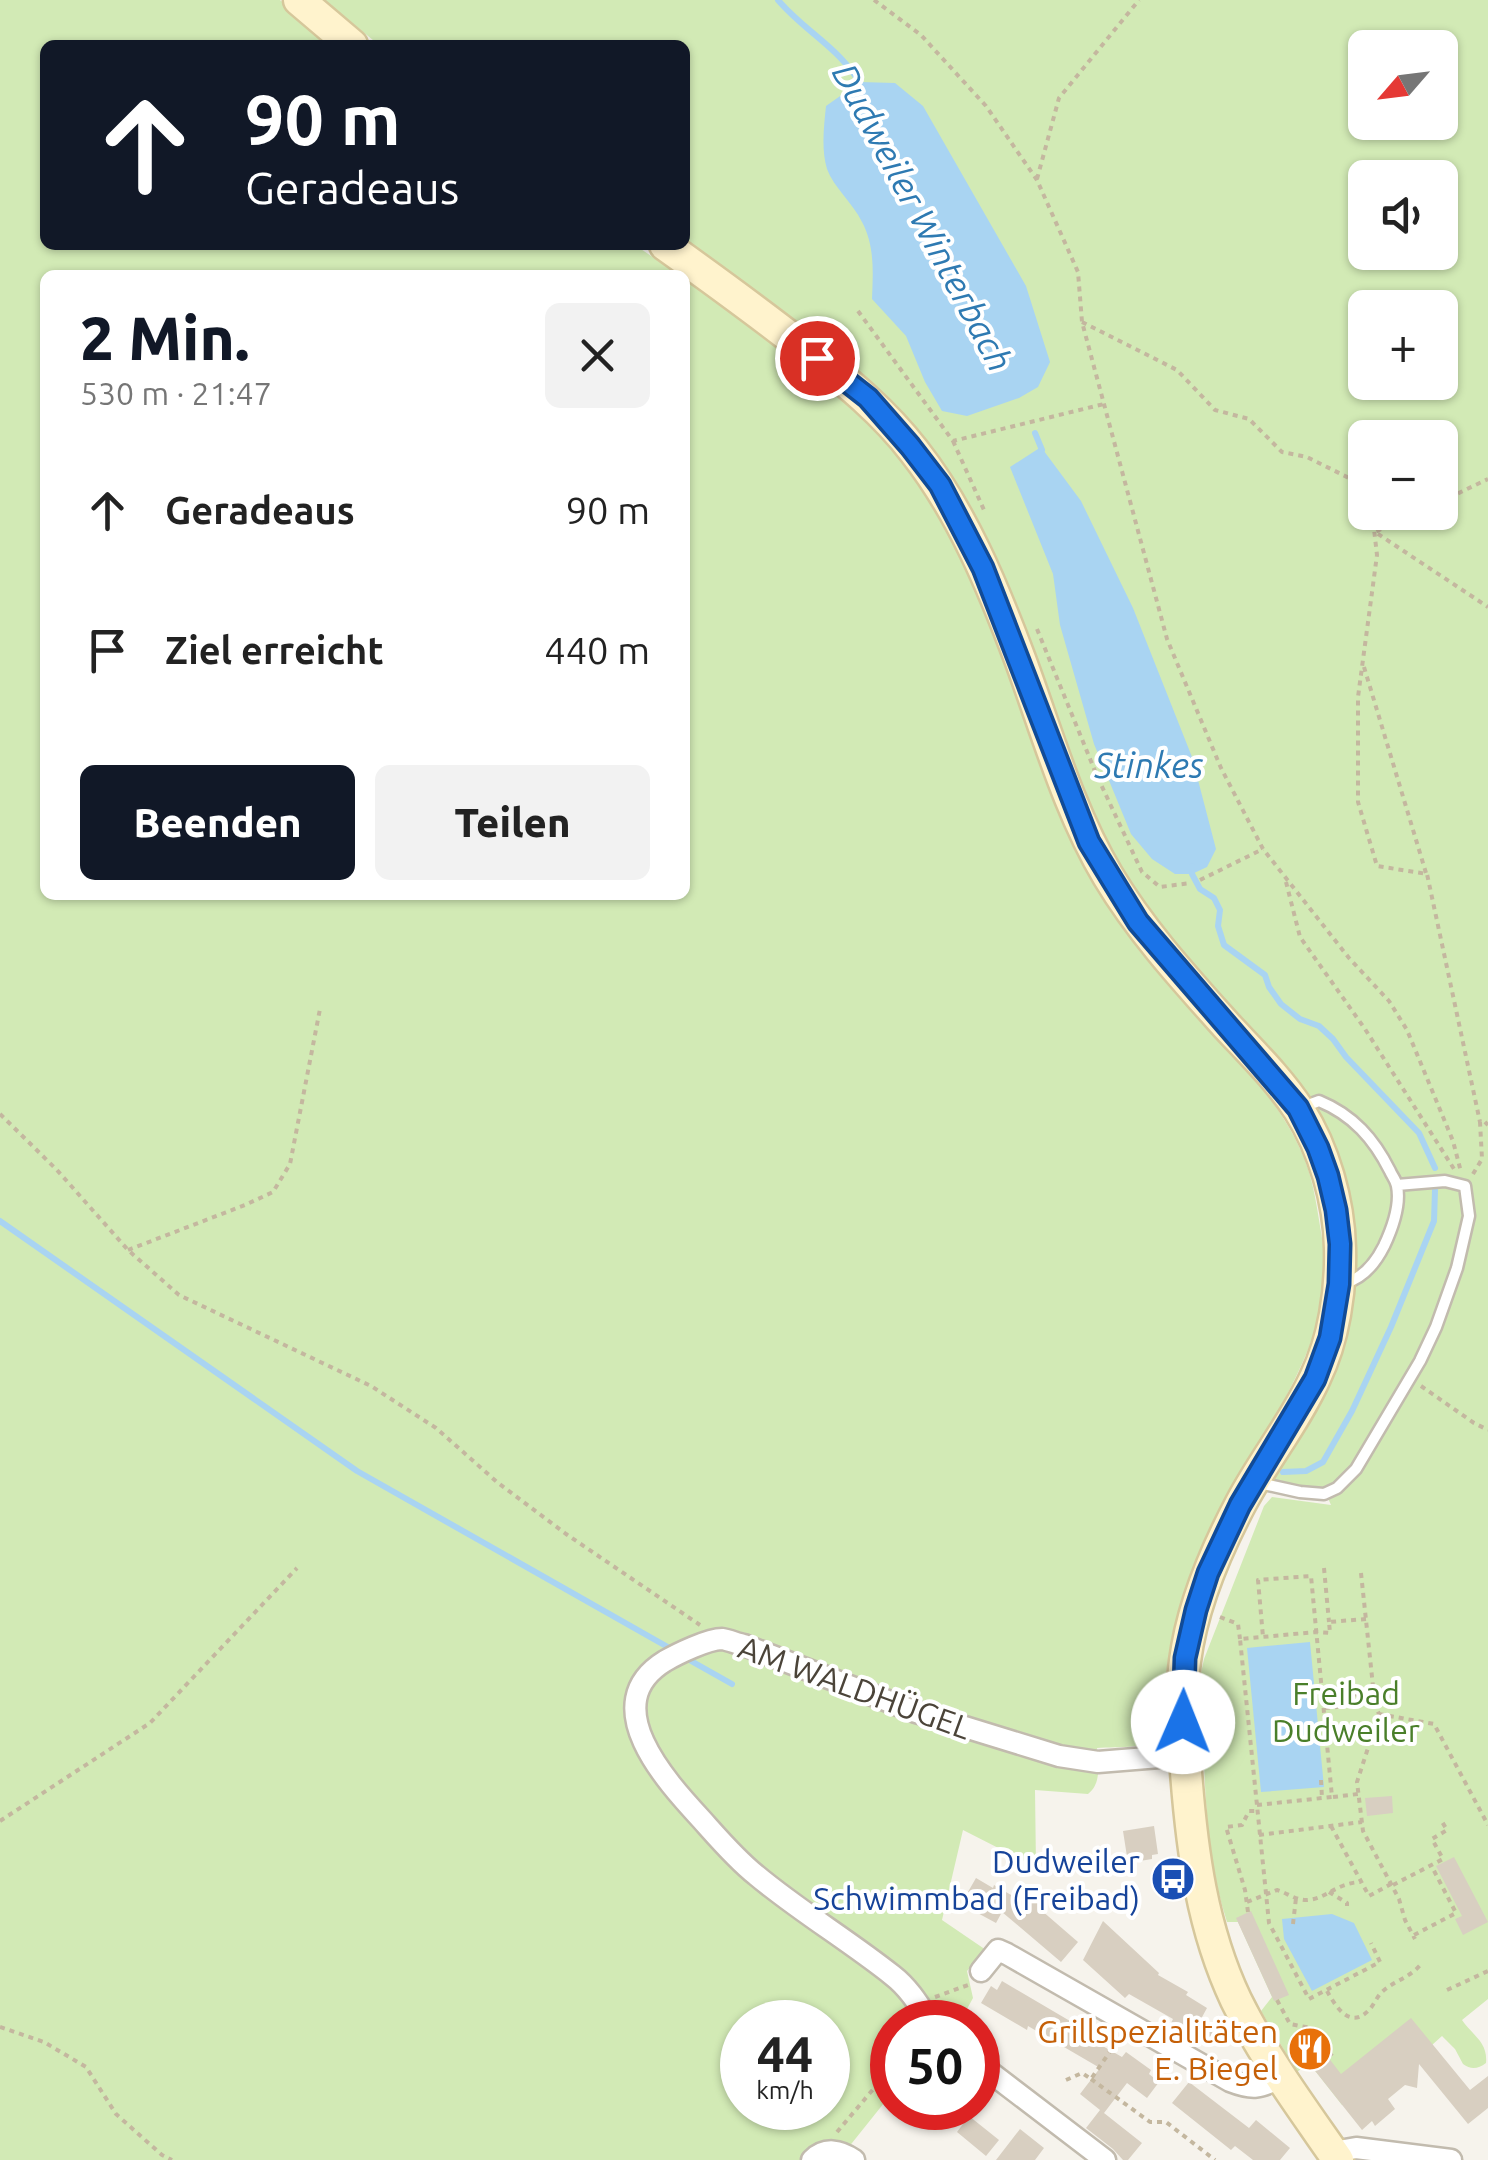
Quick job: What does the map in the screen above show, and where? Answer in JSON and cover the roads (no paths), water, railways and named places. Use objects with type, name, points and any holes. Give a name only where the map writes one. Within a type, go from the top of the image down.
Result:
[{"type":"main road","points":[[299,0],[346,40]]},
{"type":"main road","points":[[672,250],[742,299],[868,398],[940,485],[983,568],[1054,757],[1096,854],[1138,922],[1298,1108],[1318,1148],[1332,1193],[1340,1244],[1339,1284],[1330,1338],[1315,1379],[1254,1482],[1208,1573],[1191,1630],[1182,1686],[1184,1756],[1195,1860],[1208,1929],[1235,1998],[1263,2049],[1336,2156]]},
{"type":"street","name":"AM WALDHÜGEL","points":[[915,2000],[892,1975],[755,1875],[686,1802],[644,1746],[637,1728],[634,1706],[642,1683],[654,1668],[676,1654],[720,1639],[916,1712],[1060,1756],[1098,1762],[1184,1756]]},
{"type":"street","points":[[978,1977],[998,1950],[1244,2087],[1262,2086],[1282,2077]]},
{"type":"street","points":[[1000,2080],[1105,2160]]},
{"type":"street","points":[[1336,2156],[1356,2148],[1452,2160]]},
{"type":"street","points":[[814,2158],[836,2152],[854,2160]]},
{"type":"lane","points":[[1298,1108],[1320,1101],[1358,1124],[1380,1150],[1397,1186],[1395,1224],[1377,1260],[1353,1281],[1339,1284]]},
{"type":"lane","points":[[1254,1482],[1312,1494],[1337,1488],[1356,1470],[1436,1327],[1457,1268],[1469,1216],[1465,1186],[1445,1181],[1397,1186]]},
{"type":"water","points":[[860,82],[895,83],[923,106],[1026,286],[1050,362],[1038,387],[1019,398],[967,416],[942,411],[906,336],[872,299],[869,240],[858,215],[830,176],[824,146],[826,106]]},
{"type":"water","name":"Stinkes","points":[[1041,447],[1081,501],[1133,608],[1192,757],[1216,849],[1207,867],[1192,874],[1175,874],[1152,859],[1131,834],[1094,744],[1060,625],[1053,574],[1010,467]]},
{"type":"water","points":[[1310,1642],[1324,1787],[1261,1792],[1247,1648]]},
{"type":"water","points":[[1332,1914],[1354,1923],[1372,1960],[1312,1991],[1284,1939],[1282,1919]]},
{"type":"waterway","name":"Dudweiler Winterbach","points":[[778,0],[834,51],[863,88]]},
{"type":"waterway","name":"Dudweiler Winterbach","points":[[1035,433],[1042,450]]},
{"type":"waterway","name":"Dudweiler Winterbach","points":[[1192,866],[1200,889],[1214,898],[1220,910],[1218,926],[1224,945],[1265,975],[1281,1004],[1333,1039],[1419,1133],[1435,1168]]},
{"type":"waterway","name":"Dudweiler Winterbach","points":[[1283,1472],[1306,1471],[1323,1462],[1352,1411],[1434,1221],[1435,1190]]},
{"type":"waterway","points":[[0,1221],[357,1471],[673,1650]]},
{"type":"waterway","points":[[684,1657],[732,1684]]},
{"type":"place","name":"Dudweiler Schwimmbad (Freibad)","points":[[1173,1879]]},
{"type":"place","name":"Grillspezialitäten E. Biegel","points":[[1310,2049]]},
{"type":"park label","name":"Freibad Dudweiler","points":[[1346,1712]]}]
